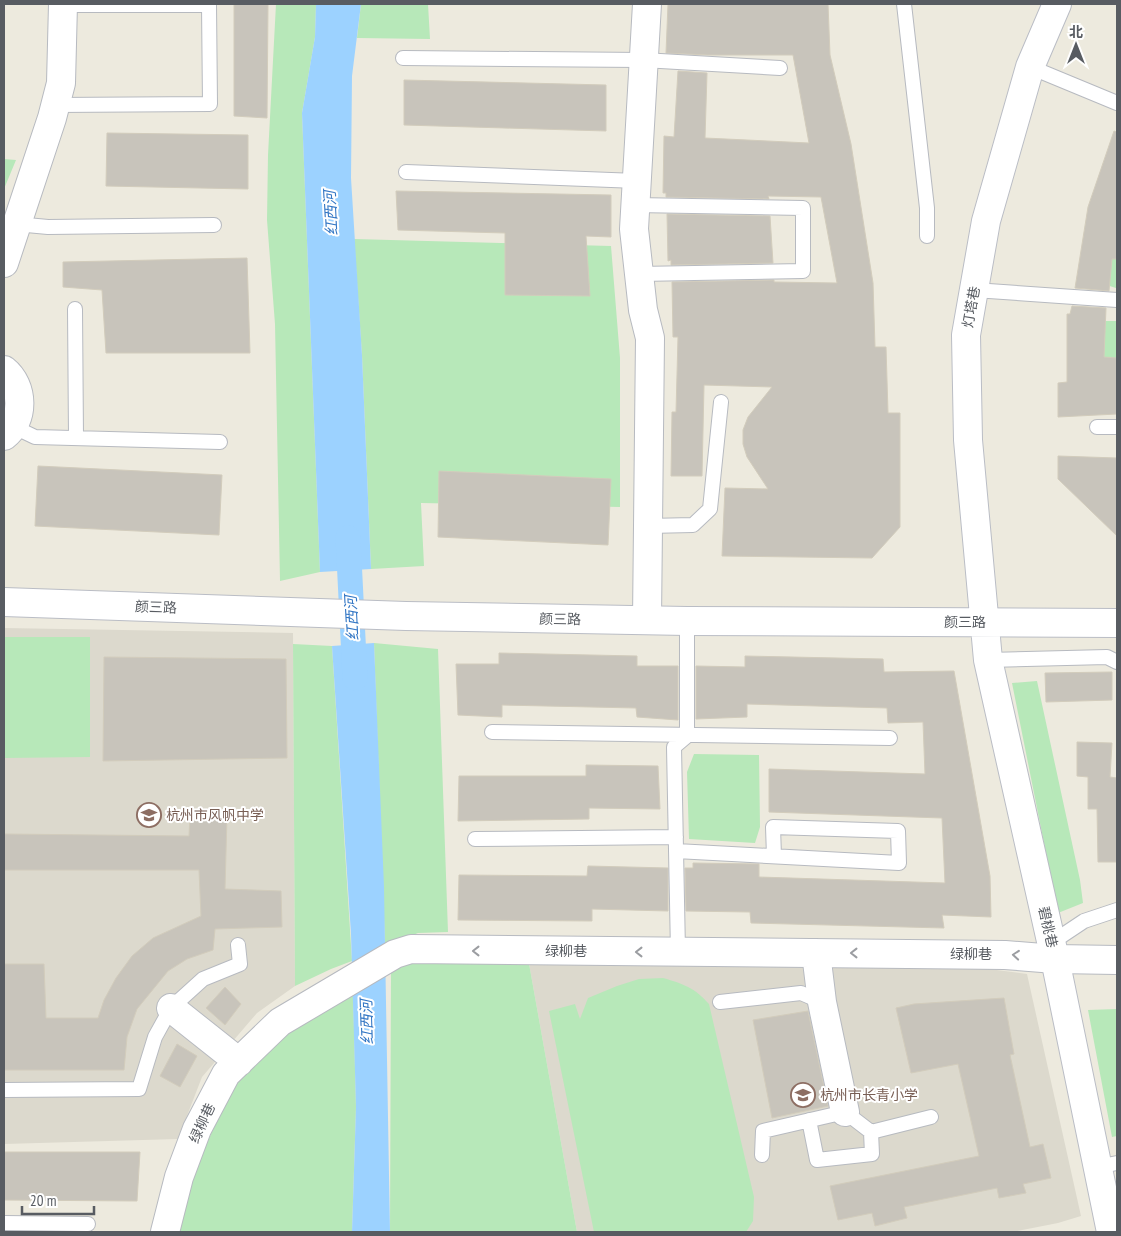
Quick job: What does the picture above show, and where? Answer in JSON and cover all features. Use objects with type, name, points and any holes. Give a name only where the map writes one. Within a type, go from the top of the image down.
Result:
[{"type":"street","points":[[4,263],[61,83],[63,4]]},
{"type":"street","points":[[647,4],[634,228],[643,310],[650,338],[647,620]]},
{"type":"street","name":"灯塔巷","points":[[985,622],[968,440],[966,335],[986,221],[1030,67],[1057,4]]},
{"type":"street","points":[[4,370],[15,383],[19,396],[19,410],[8,431]]},
{"type":"street","name":"颜三路","points":[[4,602],[372,615],[687,621],[1117,623]]},
{"type":"street","name":"碧桃巷","points":[[985,622],[988,660],[1053,951],[1107,1165],[1108,1230]]},
{"type":"street","name":"绿柳巷","points":[[165,1232],[178,1178],[197,1129],[226,1074],[280,1022],[395,954],[411,949],[1005,954],[1053,951],[1117,960]]},
{"type":"street","points":[[816,953],[822,1002],[844,1112]]},
{"type":"street","points":[[171,1008],[239,1062]]},
{"type":"lane","points":[[55,105],[210,104],[209,5],[63,4]]},
{"type":"lane","points":[[904,4],[927,208],[927,236]]},
{"type":"lane","points":[[403,58],[643,60],[780,68]]},
{"type":"lane","points":[[1030,67],[1117,103]]},
{"type":"lane","points":[[406,172],[803,208],[803,271],[639,274]]},
{"type":"lane","points":[[16,224],[48,226],[214,225]]},
{"type":"lane","points":[[974,290],[1117,300]]},
{"type":"lane","points":[[75,309],[76,438]]},
{"type":"lane","points":[[648,526],[693,525],[710,509],[721,402]]},
{"type":"lane","points":[[1097,427],[1117,427]]},
{"type":"lane","points":[[8,431],[35,437],[220,442]]},
{"type":"lane","points":[[687,621],[687,736]]},
{"type":"lane","points":[[988,660],[1107,657],[1117,662]]},
{"type":"lane","points":[[492,732],[890,738]]},
{"type":"lane","points":[[678,952],[674,746],[687,736]]},
{"type":"lane","points":[[475,839],[676,844],[774,856],[899,863],[898,831],[773,828],[774,856]]},
{"type":"lane","points":[[1053,951],[1084,921],[1117,910]]},
{"type":"lane","points":[[4,1090],[139,1089],[155,1038],[171,1008],[203,979],[240,964],[238,945]]},
{"type":"lane","points":[[720,1002],[801,992],[822,1002]]},
{"type":"lane","points":[[762,1155],[764,1131],[844,1112],[871,1132]]},
{"type":"lane","points":[[871,1132],[931,1117]]},
{"type":"lane","points":[[809,1120],[817,1160],[872,1154],[871,1132]]},
{"type":"lane","points":[[4,1223],[88,1224]]},
{"type":"shaded area","name":"杭州市风帆中学","points":[[4,628],[293,633],[295,986],[257,1013],[202,1077],[178,1139],[4,1144]]},
{"type":"shaded area","name":"杭州市长青小学","points":[[528,958],[981,968],[1027,974],[1081,1216],[1058,1223],[1012,1232],[577,1232]]},
{"type":"green space","points":[[276,4],[316,4],[315,37],[302,113],[320,572],[280,581],[275,324],[267,220],[268,155]]},
{"type":"green space","points":[[361,4],[428,4],[430,39],[357,38]]},
{"type":"green space","points":[[4,159],[16,160],[4,189]]},
{"type":"green space","points":[[1117,200],[1117,288],[1116,288],[1100,283]]},
{"type":"green space","points":[[354,239],[611,246],[620,358],[620,507],[421,503],[424,566],[371,569],[362,355]]},
{"type":"green space","points":[[1085,321],[1117,321],[1117,397],[1091,398]]},
{"type":"green space","points":[[4,637],[90,637],[90,757],[4,758]]},
{"type":"green space","points":[[374,643],[438,649],[448,932],[418,933],[385,946]]},
{"type":"green space","points":[[293,644],[332,646],[352,961],[295,986]]},
{"type":"green space","points":[[1037,681],[1080,880],[1083,903],[1058,913],[1012,683]]},
{"type":"green space","points":[[694,754],[759,755],[760,827],[755,843],[689,839],[687,772]]},
{"type":"green space","points":[[398,957],[528,958],[577,1232],[390,1232],[391,965]]},
{"type":"green space","points":[[663,978],[689,987],[709,1004],[754,1197],[753,1221],[746,1232],[594,1232],[549,1011],[575,1004],[580,1019],[588,998],[639,979]]},
{"type":"green space","points":[[353,991],[356,1107],[352,1232],[177,1232],[194,1173],[234,1081],[285,1035]]},
{"type":"green space","points":[[1117,1009],[1117,1136],[1112,1137],[1088,1010]]},
{"type":"water","points":[[316,4],[361,4],[352,76],[351,178],[362,355],[371,569],[320,572],[302,113],[315,37]]},
{"type":"water","points":[[374,643],[384,887],[390,1232],[352,1232],[356,1107],[351,934],[332,646]]},
{"type":"building","points":[[234,4],[268,4],[267,118],[234,116]]},
{"type":"building","points":[[668,4],[828,4],[830,55],[851,144],[873,283],[875,347],[886,347],[888,413],[900,413],[900,527],[872,558],[722,556],[725,488],[768,489],[747,457],[743,444],[743,430],[748,417],[772,387],[704,385],[702,476],[671,476],[672,412],[676,412],[678,337],[673,337],[672,282],[774,280],[774,282],[837,283],[821,197],[768,196],[769,199],[666,197],[666,193],[663,193],[664,136],[674,137],[678,71],[707,73],[705,138],[809,143],[793,55],[666,53]]},
{"type":"building","points":[[404,80],[606,85],[606,131],[404,125]]},
{"type":"building","points":[[1114,131],[1117,132],[1117,259],[1112,259],[1109,291],[1075,288],[1088,207]]},
{"type":"building","points":[[107,133],[248,135],[248,189],[106,186]]},
{"type":"building","points":[[396,191],[611,195],[611,237],[586,236],[590,296],[505,295],[505,233],[398,230]]},
{"type":"building","points":[[667,214],[770,216],[773,263],[671,265],[671,260],[668,261]]},
{"type":"building","points":[[247,258],[250,353],[106,353],[102,290],[63,287],[63,262]]},
{"type":"building","points":[[1072,306],[1106,308],[1104,357],[1117,358],[1117,414],[1058,417],[1058,383],[1067,382],[1067,314],[1070,314]]},
{"type":"building","points":[[1058,456],[1117,458],[1117,536],[1058,479]]},
{"type":"building","points":[[38,466],[222,475],[219,535],[35,526]]},
{"type":"building","points":[[439,471],[611,479],[608,545],[438,537]]},
{"type":"building","points":[[499,653],[637,656],[637,666],[678,666],[678,720],[637,717],[636,708],[502,705],[502,717],[458,715],[456,664],[499,664]]},
{"type":"building","points":[[745,656],[883,659],[884,672],[954,671],[990,876],[991,917],[942,915],[944,928],[751,923],[750,912],[686,911],[685,868],[693,868],[693,863],[759,864],[759,877],[945,883],[942,818],[769,812],[769,769],[925,774],[923,722],[888,723],[887,708],[747,704],[747,717],[696,719],[696,666],[745,667]]},
{"type":"building","points":[[104,657],[286,659],[287,758],[103,761]]},
{"type":"building","points":[[1112,672],[1112,700],[1046,702],[1045,673]]},
{"type":"building","points":[[1077,742],[1112,743],[1110,777],[1117,778],[1117,862],[1098,862],[1097,809],[1088,809],[1088,777],[1077,776]]},
{"type":"building","points":[[586,765],[658,766],[660,809],[589,808],[589,819],[458,821],[459,776],[586,776]]},
{"type":"building","points":[[190,815],[227,815],[225,889],[281,891],[282,927],[215,929],[213,950],[187,959],[168,971],[137,1009],[127,1037],[124,1070],[4,1070],[4,964],[44,964],[46,1018],[98,1018],[104,1000],[116,978],[132,956],[153,938],[201,916],[199,870],[4,870],[4,834],[189,836]]},
{"type":"building","points":[[588,866],[668,868],[668,911],[592,909],[592,921],[458,920],[459,875],[587,876]]},
{"type":"building","points":[[225,987],[241,1004],[225,1025],[206,1008]]},
{"type":"building","points":[[1004,998],[1014,1054],[1010,1055],[1030,1147],[1043,1144],[1051,1178],[1023,1184],[1026,1193],[999,1198],[997,1188],[904,1207],[907,1218],[875,1226],[872,1213],[838,1220],[830,1186],[979,1156],[958,1064],[911,1073],[896,1008],[914,1004]]},
{"type":"building","points":[[808,1011],[828,1106],[772,1118],[753,1020]]},
{"type":"building","points":[[177,1044],[197,1056],[180,1087],[160,1076]]},
{"type":"building","points":[[4,1152],[140,1152],[137,1201],[4,1200]]},
{"type":"waterway","name":"红西河","points":[[348,538],[355,678]]},
{"type":"place","name":"杭州市风帆中学","points":[[149,815]]},
{"type":"place","name":"杭州市长青小学","points":[[803,1095]]}]
